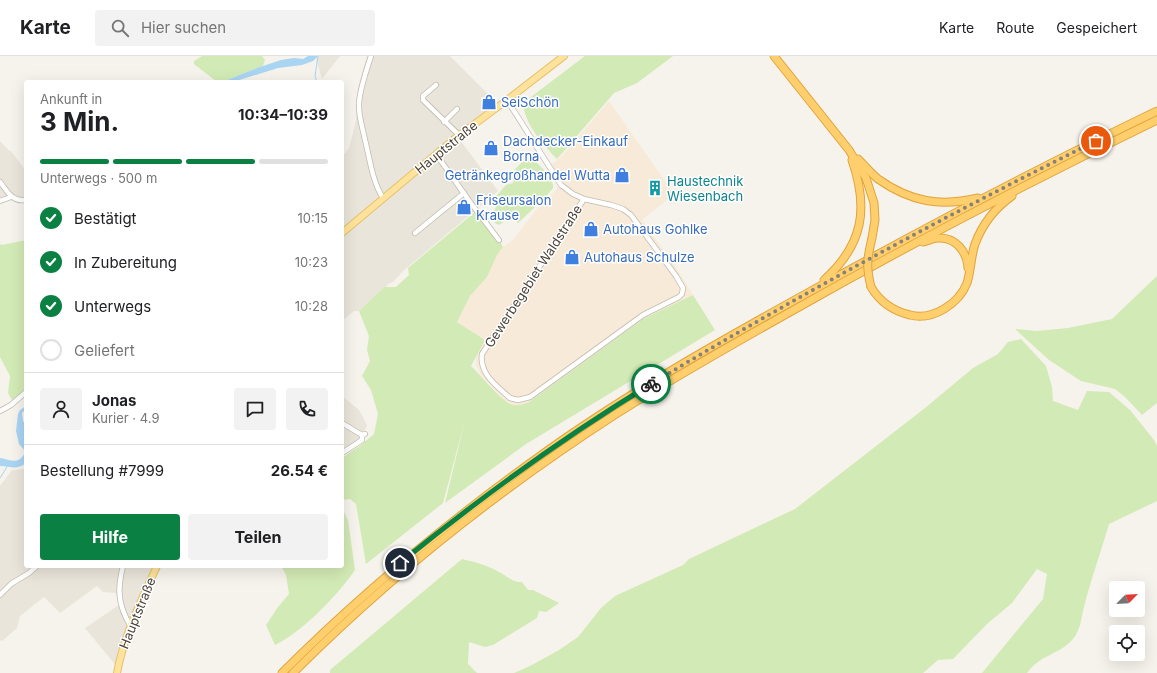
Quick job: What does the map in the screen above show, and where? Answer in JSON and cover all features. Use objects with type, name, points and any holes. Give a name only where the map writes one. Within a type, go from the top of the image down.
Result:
[{"type":"highway","points":[[774,56],[849,150],[866,178],[873,198],[874,220],[872,238],[867,256],[867,264],[872,287],[874,292],[886,305],[898,312],[914,316],[929,315],[945,309],[957,299],[966,285],[975,244],[988,218],[1008,198],[1032,182]]},
{"type":"highway","points":[[282,673],[400,563],[511,477],[612,408],[726,339],[813,290],[988,195],[1157,111]]},
{"type":"highway","points":[[293,673],[362,607],[406,569],[489,502],[617,414],[695,366],[817,296],[1032,182],[1157,120]]},
{"type":"highway","points":[[849,150],[878,178],[902,193],[925,201],[952,203],[988,195]]},
{"type":"highway","points":[[813,290],[833,272],[842,261],[852,246],[858,231],[862,215],[862,201],[858,175],[849,150]]},
{"type":"highway","points":[[911,245],[938,238],[953,242],[961,247],[966,255],[969,274]]},
{"type":"main road","name":"Hauptstraße","points":[[344,231],[459,135],[508,100],[564,56]]},
{"type":"main road","name":"Hauptstraße","points":[[117,673],[119,661],[130,625],[156,568]]},
{"type":"street","points":[[371,56],[358,105],[361,126],[378,190],[384,198]]},
{"type":"street","points":[[436,85],[424,96],[423,100],[459,135]]},
{"type":"street","name":"Gewerbegebiet Waldstraße","points":[[508,100],[561,185],[573,194],[584,199],[611,205],[622,209],[631,215],[681,282],[683,291],[679,297],[642,315],[530,397],[515,400],[510,398],[486,374],[481,362],[482,354],[584,199]]},
{"type":"street","points":[[444,122],[457,109]]},
{"type":"street","points":[[436,154],[499,240]]},
{"type":"street","points":[[0,182],[14,200],[24,200]]},
{"type":"street","points":[[415,233],[464,193]]},
{"type":"street","points":[[0,201],[11,197]]},
{"type":"street","points":[[0,411],[9,406],[24,394]]},
{"type":"street","points":[[344,424],[364,435],[362,440],[344,452]]},
{"type":"street","points":[[0,595],[11,584],[35,568]]},
{"type":"street","points":[[123,568],[120,582],[120,604],[130,625]]},
{"type":"shaded area","points":[[318,56],[340,56],[322,79],[316,59]]},
{"type":"shaded area","points":[[367,56],[450,56],[495,102],[497,108],[457,136],[498,191],[403,271],[393,282],[384,287],[359,311],[354,311],[344,319],[344,154],[349,148],[356,121],[358,87]]},
{"type":"shaded area","points":[[609,101],[674,194],[642,220],[675,266],[693,295],[643,319],[529,402],[521,405],[513,405],[504,400],[481,375],[476,365],[476,355],[485,340],[457,322],[470,296],[487,277],[497,255],[503,247],[513,240],[537,209],[559,187],[552,164],[561,157]]},
{"type":"shaded area","points":[[0,141],[9,151],[10,150],[24,168],[24,198],[6,197],[0,200]]},
{"type":"shaded area","points":[[344,398],[359,410],[367,425],[361,441],[344,452]]},
{"type":"shaded area","points":[[24,469],[24,568],[156,568],[118,668],[85,628],[119,605],[116,593],[103,592],[97,586],[60,613],[44,597],[20,616],[17,628],[2,641],[0,640],[0,486],[12,470]]},
{"type":"green space","points":[[202,56],[262,56],[265,60],[263,66],[227,80],[214,80],[194,64],[194,61]]},
{"type":"green space","points":[[585,56],[673,56],[637,83],[614,93],[557,159],[535,133],[527,119],[523,103]]},
{"type":"green space","points":[[531,157],[543,169],[553,184],[553,188],[544,199],[539,200],[534,208],[518,223],[514,219],[508,222],[505,221],[499,225],[495,223],[494,211],[496,207],[492,201],[506,185],[513,183],[515,170],[518,165]]},
{"type":"green space","points":[[475,212],[497,236],[503,247],[497,255],[487,277],[470,296],[457,322],[485,340],[471,366],[503,399],[513,405],[529,402],[643,319],[693,295],[715,330],[526,444],[445,503],[465,420],[443,503],[366,564],[356,504],[350,499],[344,500],[344,457],[374,434],[378,414],[371,390],[362,376],[370,361],[367,350],[369,336],[359,311],[384,287],[396,287],[409,275],[408,268]]},
{"type":"green space","points":[[24,240],[24,391],[12,400],[8,393],[10,376],[0,357],[0,244],[2,245]]},
{"type":"green space","points":[[1157,276],[1157,403],[1142,415],[1115,389],[1081,381],[1049,360],[1015,329],[1037,331],[1068,328],[1112,319]]},
{"type":"green space","points":[[1021,339],[1046,366],[1052,387],[1053,401],[1078,410],[1087,391],[1109,392],[1130,410],[1154,440],[1157,446],[1157,501],[1109,524],[1076,635],[1068,644],[1038,662],[1027,673],[982,673],[1043,599],[1047,574],[1037,569],[1012,603],[987,624],[953,659],[938,660],[923,673],[514,673],[559,650],[578,637],[601,608],[615,596],[683,565],[689,559],[795,509],[925,408],[973,368],[998,354],[1008,342]]},
{"type":"green space","points":[[344,512],[348,520],[355,570],[319,612],[296,631],[275,645],[266,625],[289,594],[286,575],[282,568],[344,568]]},
{"type":"green space","points":[[462,559],[485,566],[513,580],[522,582],[528,590],[533,590],[559,603],[546,612],[539,611],[537,618],[493,645],[485,647],[469,642],[468,664],[477,673],[330,673],[330,670]]},
{"type":"water","points":[[308,56],[318,56],[313,61],[302,65],[278,68],[239,80],[227,80],[281,60],[294,58],[303,59]]},
{"type":"water","points":[[24,407],[24,411],[22,413],[24,422],[24,450],[19,444],[16,431],[18,414]]},
{"type":"water","points":[[24,454],[24,464],[19,467],[13,468],[0,466],[0,458],[14,461]]},
{"type":"waterway","points":[[316,80],[315,76],[318,56]]},
{"type":"waterway","points":[[0,478],[7,467]]},
{"type":"way so far","points":[[651,384],[726,339],[856,266],[988,195],[1096,141]]},
{"type":"place","name":"SeiSchön","points":[[489,102]]},
{"type":"place","name":"Dachdecker-Einkauf Borna","points":[[491,148]]},
{"type":"place","name":"Getränkegroßhandel Wutta","points":[[622,175]]},
{"type":"place","name":"Haustechnik Wiesenbach","points":[[655,188]]},
{"type":"place","name":"Friseursalon Krause","points":[[464,207]]},
{"type":"place","name":"Autohaus Gohlke","points":[[591,229]]},
{"type":"place","name":"Autohaus Schulze","points":[[572,257]]},
{"type":"route","points":[[400,563],[485,496],[550,449],[651,384]]}]
